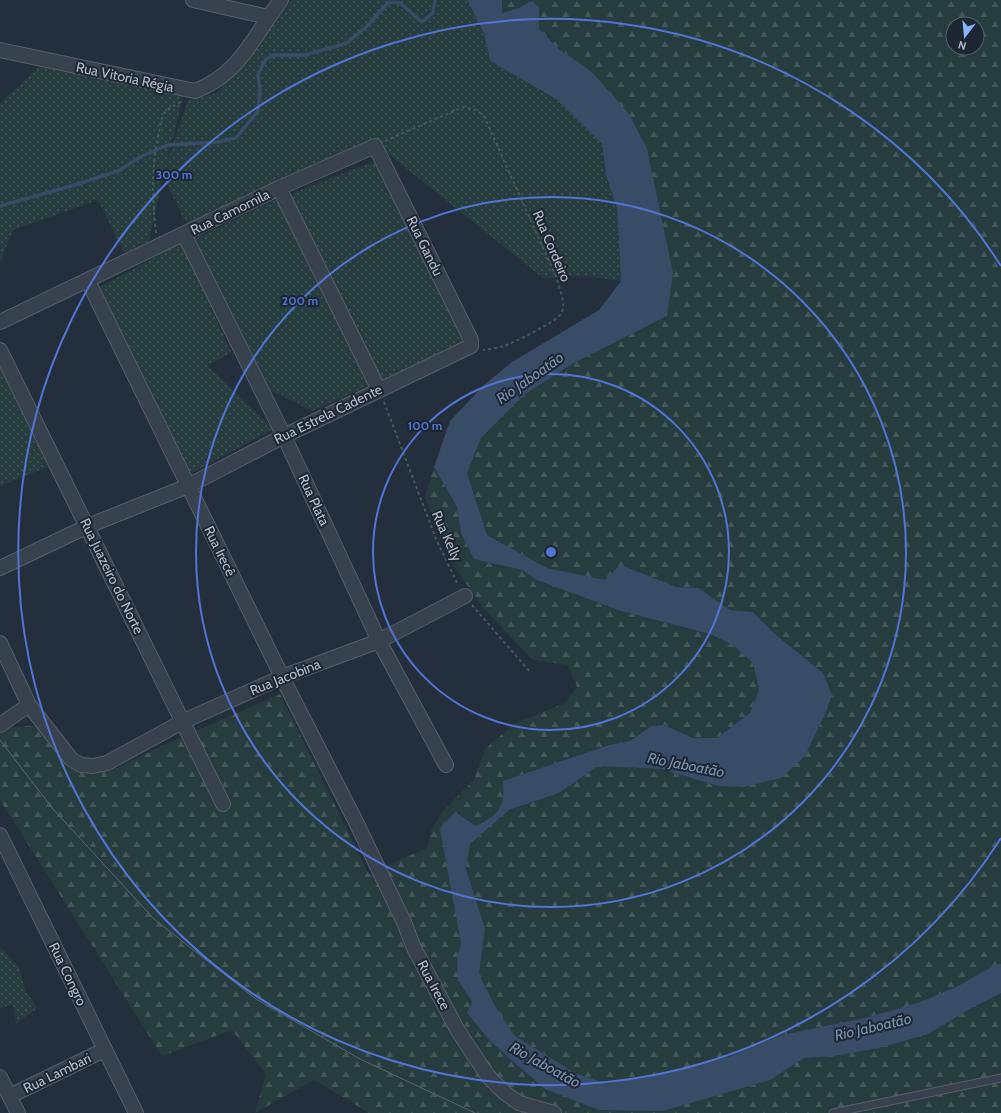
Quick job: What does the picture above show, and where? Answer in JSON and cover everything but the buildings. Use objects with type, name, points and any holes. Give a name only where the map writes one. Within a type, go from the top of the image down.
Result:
[{"type":"street","points":[[193,0],[268,17]]},
{"type":"street","points":[[195,91],[211,85],[224,76],[240,59],[281,0]]},
{"type":"street","name":"Rua Vitoria Régia","points":[[0,50],[195,91]]},
{"type":"street","name":"Rua Camomila","points":[[0,322],[279,188],[375,146]]},
{"type":"street","name":"Rua Gandu","points":[[375,146],[471,340],[471,346]]},
{"type":"street","points":[[279,188],[378,390]]},
{"type":"street","name":"Rua Plata","points":[[184,234],[284,436],[379,641],[446,765]]},
{"type":"street","name":"Rua Irecê","points":[[88,281],[282,677],[355,820]]},
{"type":"street","name":"Rua Estrela Cadente","points":[[0,568],[88,526],[188,486],[284,436],[471,346]]},
{"type":"street","name":"Rua Juazeiro do Norte","points":[[0,350],[88,526],[223,804]]},
{"type":"street","name":"Rua Jacobina","points":[[29,705],[71,759],[81,764],[93,766],[107,763],[184,722],[282,677],[379,641],[465,596]]},
{"type":"street","points":[[0,643],[29,705],[0,725]]},
{"type":"street","name":"Rua Irece","points":[[355,820],[404,922],[414,948],[458,1031],[488,1076],[504,1093],[519,1103],[554,1113]]},
{"type":"street","name":"Rua Congro","points":[[0,835],[136,1113]]},
{"type":"street","name":"Rua Lambari","points":[[10,1096],[104,1050]]},
{"type":"street","points":[[0,1077],[18,1113]]},
{"type":"lane","points":[[833,1113],[1001,1078]]},
{"type":"path","points":[[158,246],[152,194],[154,159],[163,115],[195,91]]},
{"type":"path","name":"Rua Cordeiro","points":[[375,146],[463,107],[476,110],[484,116],[557,279],[563,306],[562,313],[556,318],[522,338],[503,346],[485,350],[476,350],[471,346]]},
{"type":"path","name":"Rua Kelly","points":[[378,390],[393,423],[436,539],[465,596],[510,651],[530,672]]},
{"type":"green space","points":[[292,0],[467,0],[484,33],[490,61],[556,99],[602,144],[606,175],[617,208],[621,281],[586,276],[543,278],[382,149],[186,223],[163,176],[149,241],[124,253],[98,200],[13,230],[0,263],[0,103],[47,60],[185,90],[165,168],[188,100],[217,93]]},
{"type":"green space","points":[[502,0],[1001,0],[1001,1113],[369,1113],[314,1080],[255,1113],[266,1074],[232,1030],[162,1056],[0,800],[0,733],[7,728],[39,725],[85,775],[115,769],[166,744],[280,694],[369,874],[428,847],[431,831],[442,812],[474,780],[485,749],[514,724],[565,703],[577,687],[568,665],[533,660],[484,609],[451,562],[425,497],[434,467],[457,507],[461,533],[474,559],[522,570],[537,580],[621,611],[710,634],[733,645],[753,663],[759,690],[750,713],[717,738],[693,738],[664,725],[651,726],[630,741],[609,745],[503,781],[503,798],[499,809],[490,818],[476,826],[455,812],[440,829],[472,889],[466,869],[470,844],[509,810],[559,793],[598,766],[661,769],[718,786],[744,787],[823,673],[775,634],[753,612],[730,610],[699,588],[677,587],[652,578],[605,580],[547,568],[487,535],[467,473],[481,438],[524,395],[572,364],[667,316],[591,71],[560,50],[539,29],[531,1],[519,8],[502,13]],"holes":[[[782,1036],[604,1110],[584,1076],[607,1084],[678,1070],[731,1056]]]},
{"type":"green space","points":[[375,161],[471,340],[312,411],[270,390],[188,242],[275,200]]},
{"type":"green space","points":[[182,243],[231,352],[208,366],[273,429],[188,475],[100,287]]},
{"type":"green space","points":[[0,353],[48,467],[0,486]]},
{"type":"green space","points":[[0,947],[19,967],[25,989],[37,1008],[16,1024],[13,1004],[0,1009]]},
{"type":"water","name":"Rio Jaboatão","points":[[467,0],[502,0],[502,13],[519,8],[531,1],[539,7],[539,29],[560,50],[591,71],[629,114],[647,149],[673,273],[667,316],[572,364],[524,395],[481,438],[467,473],[487,535],[547,568],[605,580],[620,565],[677,587],[699,588],[730,610],[753,612],[775,634],[823,673],[832,695],[825,714],[805,756],[781,778],[744,787],[718,786],[661,769],[598,766],[559,793],[509,810],[470,844],[466,869],[485,929],[479,974],[495,1006],[515,1036],[575,1073],[607,1084],[678,1070],[731,1056],[782,1035],[865,1018],[918,1003],[960,985],[995,965],[1001,964],[1001,993],[968,1010],[928,1034],[879,1048],[834,1056],[804,1058],[770,1080],[663,1111],[599,1110],[545,1089],[492,1043],[467,1013],[472,1002],[458,980],[457,959],[461,943],[440,829],[455,812],[476,826],[490,818],[499,809],[503,798],[503,781],[609,745],[630,741],[651,726],[664,725],[693,738],[717,738],[750,713],[759,690],[753,663],[733,645],[710,634],[621,611],[537,580],[522,570],[474,559],[461,533],[457,507],[434,467],[450,421],[484,385],[512,362],[599,310],[621,281],[617,208],[606,175],[602,144],[556,99],[490,61],[484,33]]},
{"type":"waterway","points":[[0,206],[118,171],[142,156],[168,145],[218,142],[236,138],[258,111],[260,89],[258,74],[266,59],[274,55],[305,55],[347,43],[366,27],[389,2],[400,3],[422,22],[433,13],[435,0]]},
{"type":"tram line","points":[[0,740],[53,809],[154,919],[256,999],[360,1059],[475,1113]]}]
